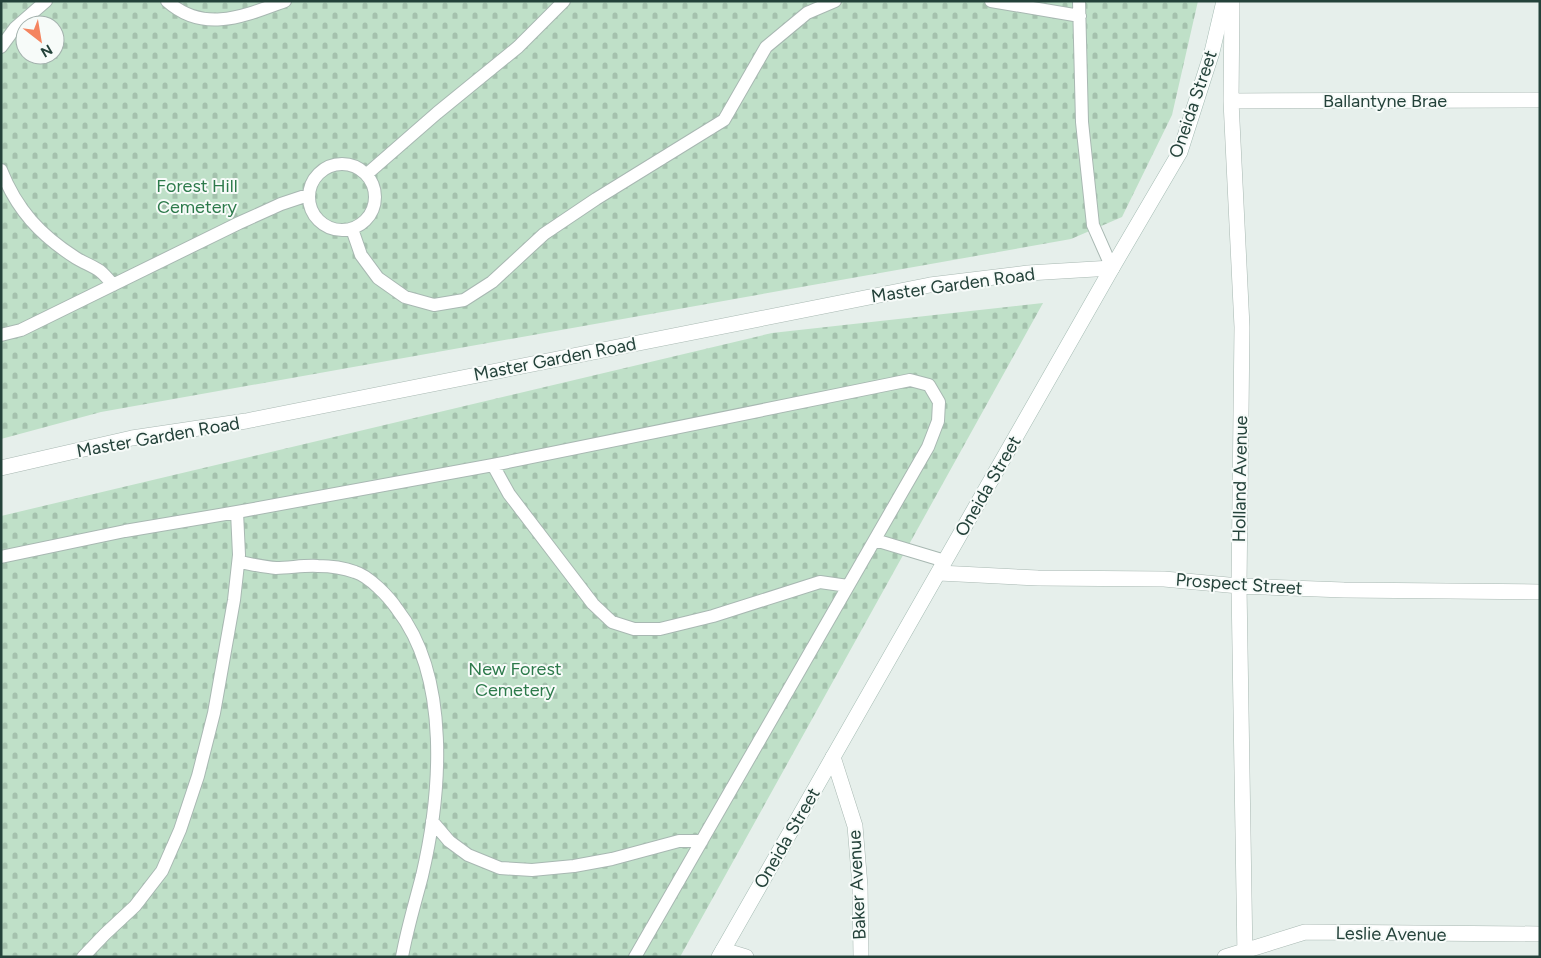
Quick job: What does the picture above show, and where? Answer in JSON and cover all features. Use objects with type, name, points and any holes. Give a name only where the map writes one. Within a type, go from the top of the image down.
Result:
[{"type":"street","name":"Oneida Street","points":[[721,953],[1180,152],[1212,52],[1224,1]]},
{"type":"street","name":"Holland Avenue","points":[[1232,1],[1231,101],[1242,327],[1239,586],[1245,954]]},
{"type":"street","name":"Ballantyne Brae","points":[[1231,101],[1540,100]]},
{"type":"street","name":"Master Garden Road","points":[[1,468],[132,438],[246,421],[930,285],[1028,273],[1112,268]]},
{"type":"street","name":"Prospect Street","points":[[942,567],[1038,578],[1164,579],[1239,586],[1344,590],[1540,592]]},
{"type":"street","name":"Baker Avenue","points":[[833,757],[855,826],[860,886],[860,957]]},
{"type":"street","name":"Leslie Avenue","points":[[1224,957],[1245,954],[1305,932],[1540,934]]},
{"type":"street","points":[[721,953],[746,957]]},
{"type":"lane","points":[[1,47],[15,28],[46,1]]},
{"type":"lane","points":[[167,1],[178,11],[205,20],[241,17],[285,1]]},
{"type":"lane","points":[[367,174],[437,113],[518,47],[564,1]]},
{"type":"lane","points":[[352,229],[361,255],[378,278],[405,297],[434,305],[464,300],[492,282],[544,234],[596,199],[724,120],[766,47],[807,13],[835,1]]},
{"type":"lane","points":[[991,1],[1080,16]]},
{"type":"lane","points":[[1079,1],[1082,122],[1092,225],[1112,268]]},
{"type":"lane","points":[[335,164],[358,167],[367,174],[373,184],[376,195],[374,206],[365,221],[352,229],[341,231],[330,229],[321,224],[314,216],[308,195],[316,175],[324,168],[335,164]]},
{"type":"lane","points":[[1,170],[23,213],[46,237],[76,258],[100,271],[113,285]]},
{"type":"lane","points":[[1,335],[21,330],[281,204],[308,195]]},
{"type":"lane","points":[[1,557],[125,531],[493,465],[910,380],[929,385],[938,402],[938,421],[928,448],[635,957]]},
{"type":"lane","points":[[493,465],[509,494],[593,604],[612,622],[634,629],[660,630],[713,616],[820,582],[848,586]]},
{"type":"lane","points":[[83,957],[104,934],[135,906],[162,871],[180,830],[198,776],[214,712],[234,600],[238,562],[237,512]]},
{"type":"lane","points":[[875,540],[942,567]]},
{"type":"lane","points":[[238,562],[275,568],[318,566],[357,572],[385,592],[404,618],[421,650],[432,687],[436,740],[436,774],[432,821],[422,875],[408,925],[402,957]]},
{"type":"lane","points":[[432,821],[449,841],[468,855],[500,868],[532,870],[574,866],[679,841],[702,841]]},
{"type":"green space","name":"Forest Hill Cemetery","points":[[1,1],[1198,1],[1172,115],[1122,217],[1071,239],[101,412],[1,439]]},
{"type":"green space","name":"New Forest Cemetery","points":[[1043,303],[680,957],[1,957],[1,516],[772,333]]}]
